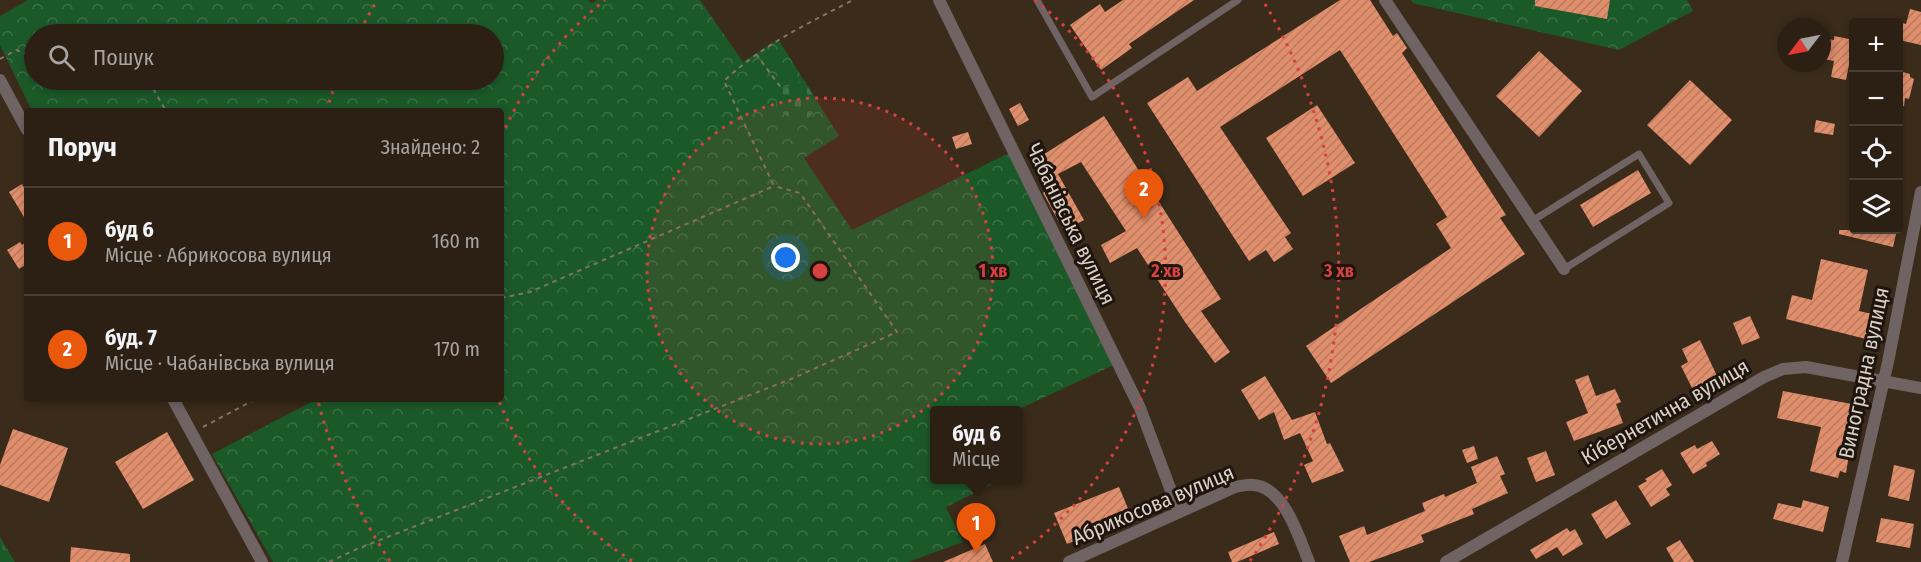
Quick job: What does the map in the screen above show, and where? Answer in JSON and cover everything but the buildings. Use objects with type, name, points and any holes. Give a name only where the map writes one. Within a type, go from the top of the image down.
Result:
[{"type":"street","name":"Чабанівська вулиця","points":[[939,0],[1140,408],[1179,512]]},
{"type":"street","points":[[1385,0],[1564,269]]},
{"type":"street","points":[[0,80],[24,124]]},
{"type":"street","name":"Виноградна вулиця","points":[[1842,562],[1884,381],[1921,192]]},
{"type":"street","name":"Кібернетична вулиця","points":[[1446,562],[1764,377],[1783,369],[1806,367],[1921,388]]},
{"type":"street","points":[[175,402],[258,560]]},
{"type":"street","name":"Абрикосова вулиця","points":[[1069,562],[1235,487],[1254,484],[1279,499],[1288,511],[1309,562]]},
{"type":"lane","points":[[1039,1],[1092,98],[1238,0]]},
{"type":"lane","points":[[1532,221],[1639,154],[1670,203],[1564,269]]},
{"type":"path","points":[[774,186],[724,81],[778,39],[853,0]]},
{"type":"path","points":[[0,59],[16,50],[24,53]]},
{"type":"path","points":[[756,54],[782,89]]},
{"type":"path","points":[[154,90],[164,108]]},
{"type":"path","points":[[328,562],[791,379],[897,332],[800,193],[774,186],[530,292],[504,297]]},
{"type":"path","points":[[192,433],[250,402]]},
{"type":"green space","points":[[28,0],[587,0],[592,3],[597,0],[700,0],[743,62],[778,39],[839,136],[804,158],[852,230],[1013,151],[1118,363],[1023,407],[930,406],[930,484],[993,484],[946,507],[963,542],[908,562],[273,562],[212,454],[311,402],[504,402],[504,108],[31,108],[0,45],[0,16]]},
{"type":"green space","points":[[1411,0],[1687,0],[1693,11],[1619,50],[1413,3]]},
{"type":"green space","points":[[804,80],[820,107],[801,124],[775,109],[782,89]]},
{"type":"green space","points":[[0,537],[15,562],[0,562]]},
{"type":"place","name":"буд. 7","points":[[1144,219]]},
{"type":"place","name":"буд 6","points":[[976,553]]}]
